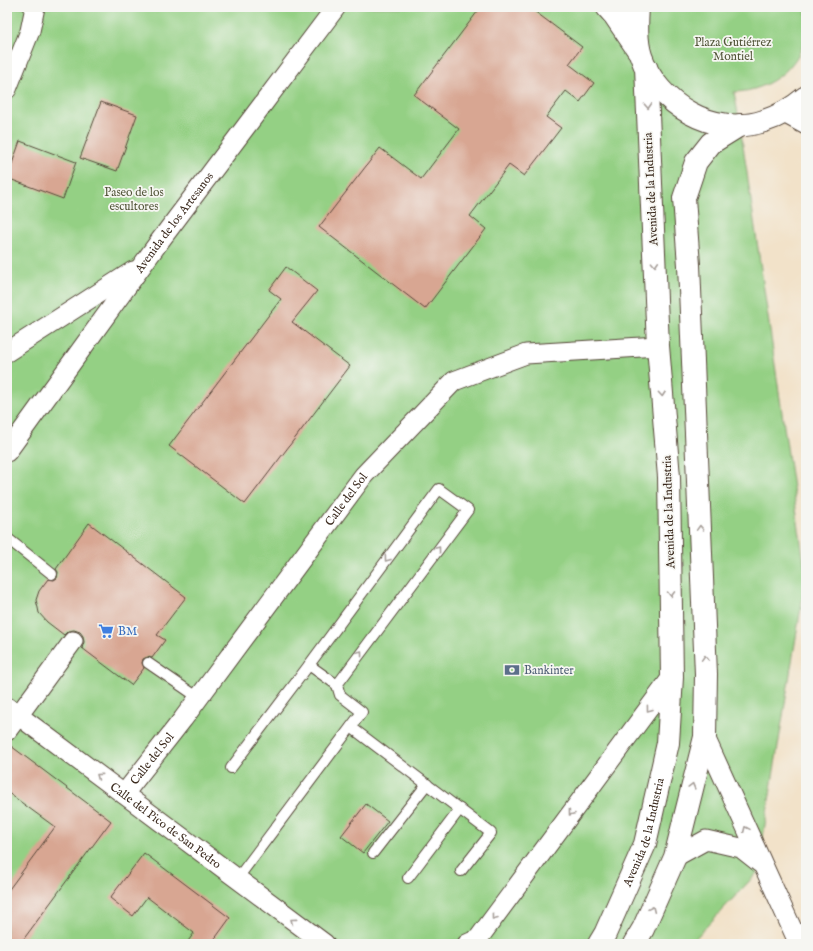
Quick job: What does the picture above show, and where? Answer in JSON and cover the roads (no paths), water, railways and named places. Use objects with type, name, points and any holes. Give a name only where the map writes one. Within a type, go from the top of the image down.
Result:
[{"type":"street","points":[[7,89],[30,31],[35,7]]},
{"type":"street","name":"Avenida de los Artesanos","points":[[10,445],[299,54],[336,7]]},
{"type":"street","points":[[607,7],[615,16],[662,92],[684,110],[711,122],[740,125],[762,122],[784,114],[806,97]]},
{"type":"street","points":[[638,7],[636,29],[643,61]]},
{"type":"street","name":"Avenida de la Industria","points":[[598,944],[605,934],[645,844],[668,744],[672,677],[669,477],[658,346],[643,61]]},
{"type":"street","points":[[784,114],[806,126]]},
{"type":"street","points":[[634,944],[643,929],[675,857],[705,738],[706,674],[689,265],[684,198],[696,162],[711,143],[740,125]]},
{"type":"street","points":[[7,352],[142,265]]},
{"type":"street","name":"Calle del Sol","points":[[124,794],[199,698],[364,475],[454,381],[526,354],[658,346]]},
{"type":"street","points":[[7,731],[13,711],[73,641]]},
{"type":"street","points":[[467,944],[478,939],[672,677]]},
{"type":"street","name":"Calle del Pico de San Pedro","points":[[13,711],[325,944]]},
{"type":"street","points":[[705,738],[799,944]]},
{"type":"street","points":[[675,857],[706,840],[741,848],[762,865]]},
{"type":"lane","points":[[231,768],[310,664],[438,489],[468,510],[337,685]]},
{"type":"lane","points":[[7,538],[52,574]]},
{"type":"lane","points":[[148,663],[199,698]]},
{"type":"lane","points":[[237,879],[362,712],[340,695],[337,685],[310,664]]},
{"type":"lane","points":[[351,726],[491,832],[461,872]]},
{"type":"lane","points":[[373,854],[427,784]]},
{"type":"lane","points":[[408,878],[460,809]]},
{"type":"place","name":"BM","points":[[106,631]]},
{"type":"place","name":"Bankinter","points":[[512,670]]},
{"type":"park label","name":"Plaza Gutiérrez Montiel","points":[[733,49]]},
{"type":"park label","name":"Paseo de los escultores","points":[[134,199]]}]
